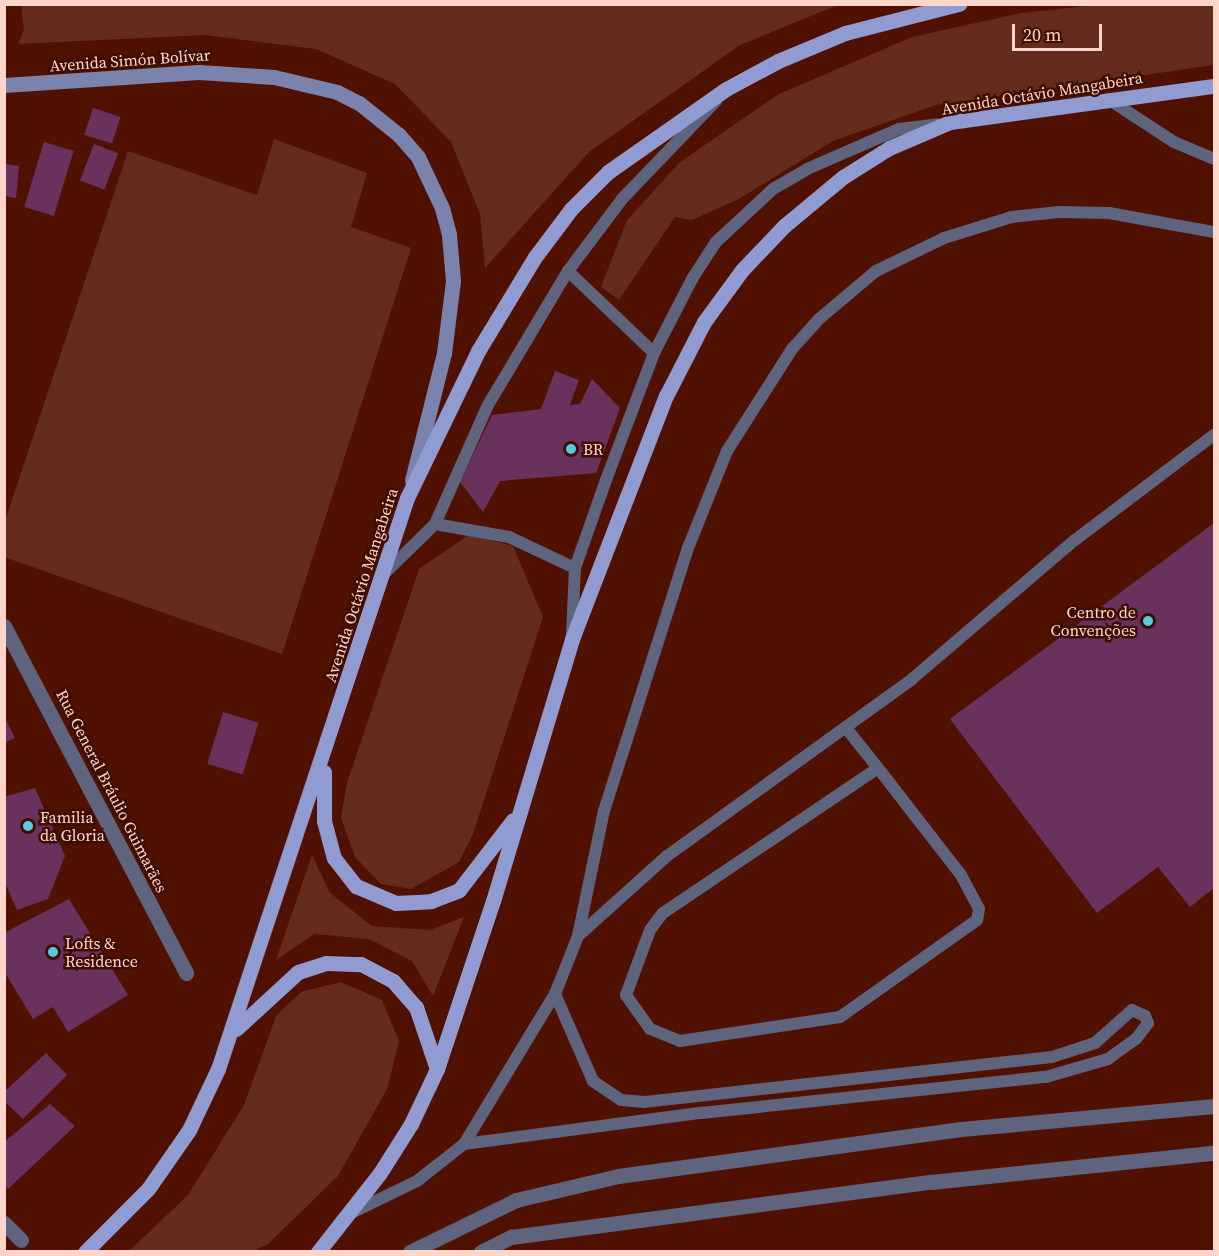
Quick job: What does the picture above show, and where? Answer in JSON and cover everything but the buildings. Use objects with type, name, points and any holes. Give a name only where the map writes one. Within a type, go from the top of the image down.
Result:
[{"type":"main road","name":"Avenida Octávio Mangabeira","points":[[85,1251],[148,1189],[189,1130],[232,1033],[407,498],[478,351],[535,257],[572,209],[608,172],[726,89],[778,61],[845,33],[959,4]]},
{"type":"main road","name":"Avenida Octávio Mangabeira","points":[[318,1251],[351,1213],[411,1124],[437,1069],[493,901],[572,639],[666,396],[704,322],[742,270],[784,226],[843,177],[889,148],[950,122],[1215,86]]},
{"type":"main road","points":[[324,757],[324,821],[334,858],[356,886],[396,903],[430,902],[459,890],[519,811]]},
{"type":"main road","points":[[232,1033],[298,972],[326,963],[361,964],[393,981],[416,1007],[437,1069]]},
{"type":"street","name":"Avenida Simón Bolívar","points":[[4,85],[199,72],[274,77],[337,92],[366,108],[399,135],[418,157],[442,208],[449,235],[453,281],[444,353],[407,498]]},
{"type":"street","name":"Rua General Bráulio Guimarães","points":[[4,626],[186,974]]},
{"type":"street","points":[[410,1251],[516,1200],[618,1176],[961,1129],[1215,1107]]},
{"type":"street","points":[[481,1251],[523,1235],[931,1182],[1215,1153]]},
{"type":"street","points":[[4,1223],[21,1240]]},
{"type":"lane","points":[[384,574],[435,524],[488,405],[568,271],[622,199],[726,89]]},
{"type":"lane","points":[[1108,99],[1174,142],[1215,159]]},
{"type":"lane","points":[[572,639],[575,568],[654,353],[692,279],[716,242],[772,189],[862,142],[899,129],[950,122]]},
{"type":"lane","points":[[351,1213],[417,1181],[464,1144],[555,994],[578,936],[604,811],[688,548],[727,451],[792,349],[819,319],[876,272],[944,238],[1012,217],[1059,212],[1108,213],[1215,232]]},
{"type":"lane","points":[[568,271],[654,353]]},
{"type":"lane","points":[[578,936],[667,856],[912,679],[1075,540],[1215,435]]},
{"type":"lane","points":[[435,524],[509,537],[575,568]]},
{"type":"lane","points":[[846,728],[878,768],[961,875],[979,909],[977,920],[840,1017],[680,1041],[650,1029],[626,994],[642,949],[663,913],[878,768]]},
{"type":"lane","points":[[464,1144],[701,1113],[1046,1077],[1108,1059],[1136,1039],[1148,1023],[1146,1016],[1132,1010],[1095,1043],[1052,1057],[645,1102],[621,1100],[593,1081],[555,994]]},
{"type":"shaded area","points":[[21,4],[838,5],[740,45],[589,152],[485,268],[480,214],[451,142],[395,84],[316,49],[205,35],[18,44],[24,30]]},
{"type":"shaded area","points":[[1097,5],[1214,5],[1214,65],[936,105],[833,141],[739,199],[692,220],[675,217],[619,300],[601,287],[627,220],[680,162],[779,94],[912,37],[1022,13]]},
{"type":"shaded area","points":[[274,139],[367,173],[351,227],[411,248],[282,654],[4,557],[5,521],[128,151],[257,195]]},
{"type":"shaded area","points":[[470,534],[513,546],[543,617],[473,834],[459,862],[411,889],[381,884],[355,857],[341,818],[347,783],[419,569]]},
{"type":"shaded area","points":[[312,855],[330,893],[372,926],[430,930],[464,917],[433,996],[412,961],[369,939],[314,934],[276,960]]},
{"type":"shaded area","points":[[341,982],[382,1000],[399,1041],[387,1089],[338,1176],[268,1244],[253,1251],[129,1251],[188,1195],[244,1105],[276,1016],[301,992]]},
{"type":"place","name":"BR","points":[[571,449]]},
{"type":"place","name":"Centro de Convenções","points":[[1148,621]]},
{"type":"place","name":"Familia da Gloria","points":[[28,826]]},
{"type":"place","name":"Lofts & Residence","points":[[53,952]]}]
